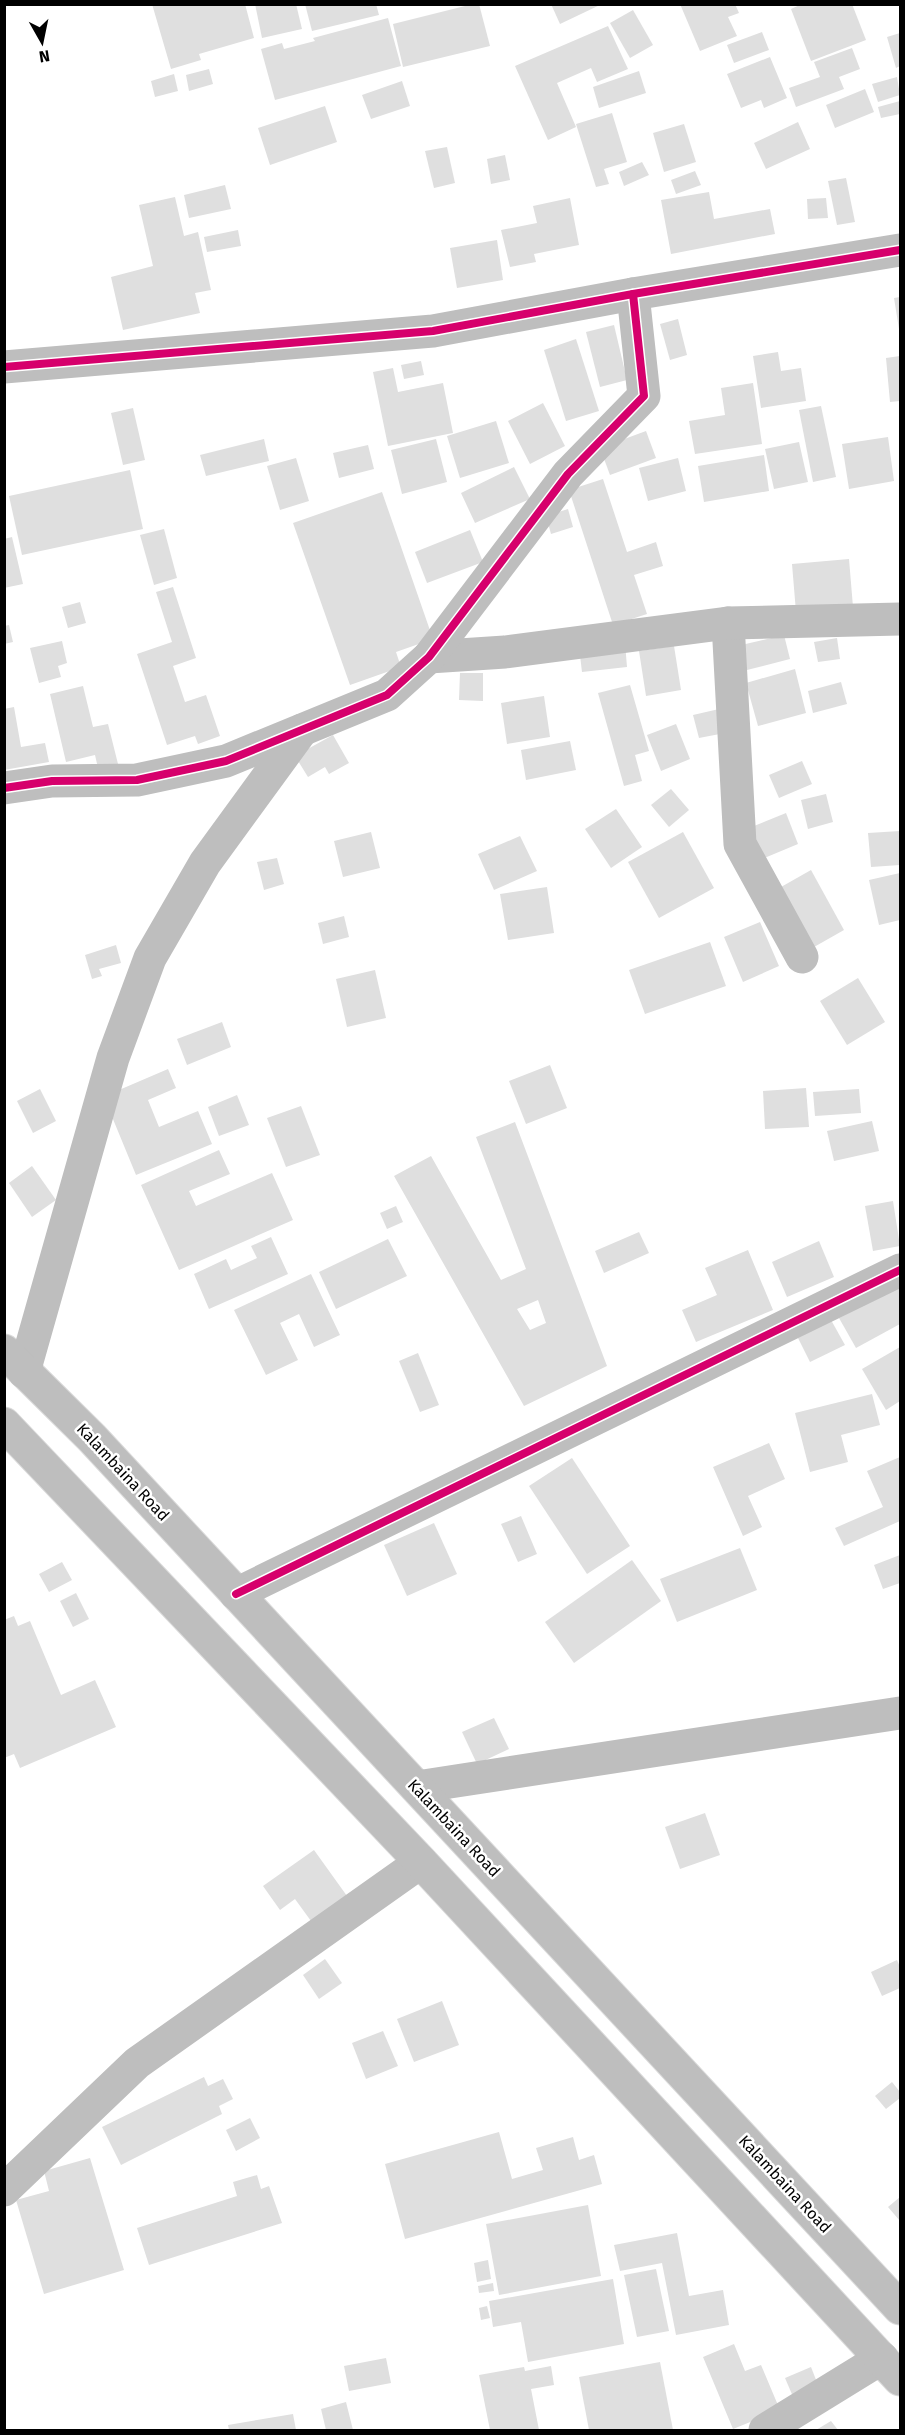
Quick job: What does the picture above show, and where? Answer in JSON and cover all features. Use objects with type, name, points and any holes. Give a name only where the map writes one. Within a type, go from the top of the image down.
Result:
[{"type":"street","points":[[4,367],[433,331],[633,294],[900,250]]},
{"type":"street","points":[[4,788],[52,781],[137,780],[226,761],[387,695],[429,657],[568,474],[645,396],[633,294]]},
{"type":"street","points":[[429,657],[504,652],[728,623],[900,619]]},
{"type":"street","points":[[728,623],[740,844],[802,957]]},
{"type":"street","points":[[14,1362],[113,1058],[150,958],[205,863],[302,730]]},
{"type":"street","points":[[236,1594],[900,1270]]},
{"type":"street","name":"Kalambaina Road","points":[[14,1362],[92,1438],[900,2308]]},
{"type":"street","points":[[4,1424],[421,1862],[891,2368],[765,2430]]},
{"type":"street","points":[[417,1788],[900,1713]]},
{"type":"street","points":[[4,2190],[138,2063],[421,1862]]},
{"type":"building","points":[[152,4],[245,4],[254,38],[199,54],[201,60],[171,69]]},
{"type":"building","points":[[255,4],[296,4],[302,29],[262,38]]},
{"type":"building","points":[[305,4],[376,4],[379,15],[312,31]]},
{"type":"building","points":[[479,4],[490,46],[403,67],[393,24]]},
{"type":"building","points":[[551,4],[602,4],[560,24]]},
{"type":"building","points":[[680,4],[735,4],[739,13],[728,17],[737,36],[700,51]]},
{"type":"building","points":[[802,4],[852,4],[866,40],[811,61],[791,9]]},
{"type":"building","points":[[633,10],[653,45],[630,58],[610,23]]},
{"type":"building","points":[[388,18],[401,66],[275,100],[261,49],[282,43],[284,49],[315,41],[313,38]]},
{"type":"building","points":[[608,26],[628,69],[597,82],[591,68],[557,83],[576,127],[548,140],[515,66]]},
{"type":"building","points":[[762,32],[769,50],[734,63],[727,45]]},
{"type":"building","points":[[900,33],[900,66],[896,68],[887,37]]},
{"type":"building","points":[[852,48],[860,69],[839,77],[844,89],[796,107],[789,88],[820,77],[814,62]]},
{"type":"building","points":[[770,57],[787,98],[764,108],[761,100],[741,108],[727,74]]},
{"type":"building","points":[[209,69],[213,84],[189,91],[186,75]]},
{"type":"building","points":[[639,71],[646,93],[599,108],[593,87]]},
{"type":"building","points":[[174,74],[178,91],[155,97],[151,81]]},
{"type":"building","points":[[897,77],[900,95],[878,102],[872,84]]},
{"type":"building","points":[[402,81],[410,106],[371,119],[362,95]]},
{"type":"building","points":[[865,89],[874,112],[835,128],[826,105]]},
{"type":"building","points":[[900,101],[900,114],[881,118],[878,107]]},
{"type":"building","points":[[325,106],[337,142],[270,165],[258,128]]},
{"type":"building","points":[[612,113],[627,162],[604,169],[609,184],[596,187],[576,124]]},
{"type":"building","points":[[798,122],[810,149],[766,169],[754,143]]},
{"type":"building","points":[[684,124],[696,162],[664,172],[653,133]]},
{"type":"building","points":[[447,147],[455,183],[434,188],[425,151]]},
{"type":"building","points":[[505,155],[510,180],[491,184],[487,159]]},
{"type":"building","points":[[642,162],[649,175],[624,186],[619,172]]},
{"type":"building","points":[[695,171],[701,185],[676,194],[671,180]]},
{"type":"building","points":[[846,178],[855,222],[837,225],[828,181]]},
{"type":"building","points":[[225,185],[231,209],[189,218],[184,195]]},
{"type":"building","points":[[709,192],[714,219],[770,209],[775,234],[671,254],[661,200]]},
{"type":"building","points":[[175,197],[184,236],[198,232],[211,290],[195,293],[200,313],[123,330],[111,277],[153,266],[139,205]]},
{"type":"building","points":[[570,198],[579,245],[534,254],[536,262],[510,267],[501,230],[537,223],[533,206]]},
{"type":"building","points":[[826,198],[828,218],[808,219],[807,199]]},
{"type":"building","points":[[238,230],[241,246],[207,252],[204,237]]},
{"type":"building","points":[[497,240],[503,280],[457,288],[450,248]]},
{"type":"building","points":[[900,297],[900,329],[899,329],[894,298]]},
{"type":"building","points":[[678,319],[687,355],[670,360],[660,324]]},
{"type":"building","points":[[614,325],[627,380],[600,387],[586,332]]},
{"type":"building","points":[[576,339],[599,411],[566,421],[544,350]]},
{"type":"building","points":[[778,352],[781,371],[801,368],[806,401],[761,408],[753,356]]},
{"type":"building","points":[[900,356],[900,401],[890,402],[886,358]]},
{"type":"building","points":[[421,361],[424,375],[404,379],[401,365]]},
{"type":"building","points":[[393,368],[398,392],[443,383],[453,433],[388,446],[373,372]]},
{"type":"building","points":[[753,383],[762,444],[695,454],[689,421],[725,415],[721,388]]},
{"type":"building","points":[[543,403],[565,446],[530,464],[508,421]]},
{"type":"building","points":[[821,406],[836,477],[813,482],[799,410]]},
{"type":"building","points":[[133,408],[145,460],[123,465],[111,413]]},
{"type":"building","points":[[496,421],[509,463],[460,478],[447,436]]},
{"type":"building","points":[[646,431],[656,458],[610,475],[600,448]]},
{"type":"building","points":[[888,437],[894,481],[849,489],[842,444]]},
{"type":"building","points":[[264,439],[269,461],[206,476],[200,455]]},
{"type":"building","points":[[436,439],[447,482],[402,494],[391,450]]},
{"type":"building","points":[[799,442],[808,482],[774,489],[765,449]]},
{"type":"building","points":[[368,445],[374,469],[339,478],[333,453]]},
{"type":"building","points":[[764,455],[769,491],[704,502],[698,466]]},
{"type":"building","points":[[296,458],[309,501],[280,510],[267,466]]},
{"type":"building","points":[[678,458],[686,491],[648,501],[639,468]]},
{"type":"building","points":[[514,467],[530,499],[475,523],[461,493]]},
{"type":"building","points":[[130,470],[143,529],[22,555],[9,496]]},
{"type":"building","points":[[603,479],[627,552],[656,542],[663,566],[634,575],[647,614],[613,625],[569,490]]},
{"type":"building","points":[[382,492],[433,639],[396,652],[401,667],[350,685],[293,523]]},
{"type":"building","points":[[568,509],[573,527],[551,534],[546,516]]},
{"type":"building","points":[[164,529],[177,578],[154,585],[140,535]]},
{"type":"building","points":[[470,530],[483,562],[427,583],[415,552]]},
{"type":"building","points":[[12,537],[23,584],[4,588],[4,539]]},
{"type":"building","points":[[849,559],[853,607],[796,612],[792,564]]},
{"type":"building","points":[[173,587],[196,658],[173,666],[185,702],[206,695],[220,736],[198,744],[195,736],[167,745],[137,654],[172,642],[156,592]]},
{"type":"building","points":[[80,602],[86,623],[68,628],[62,607]]},
{"type":"building","points":[[9,625],[13,642],[4,644],[4,626]]},
{"type":"building","points":[[784,635],[790,659],[743,671],[737,646]]},
{"type":"building","points":[[837,638],[840,659],[818,662],[814,642]]},
{"type":"building","points":[[62,641],[67,663],[58,666],[61,677],[39,683],[30,648]]},
{"type":"building","points":[[625,643],[627,667],[582,672],[579,647]]},
{"type":"building","points":[[674,646],[681,690],[646,696],[639,651]]},
{"type":"building","points":[[795,669],[806,713],[758,726],[746,683]]},
{"type":"building","points":[[460,673],[483,673],[483,701],[459,700]]},
{"type":"building","points":[[841,682],[847,704],[813,713],[808,691]]},
{"type":"building","points":[[630,685],[649,751],[635,755],[642,781],[624,786],[598,693]]},
{"type":"building","points":[[83,686],[93,727],[108,724],[118,764],[98,768],[95,755],[66,762],[50,694]]},
{"type":"building","points":[[544,696],[550,737],[507,744],[501,703]]},
{"type":"building","points":[[14,707],[21,747],[45,743],[49,762],[4,770],[4,709]]},
{"type":"building","points":[[719,709],[725,733],[699,738],[693,715]]},
{"type":"building","points":[[676,724],[690,759],[661,771],[647,735]]},
{"type":"building","points":[[333,735],[349,763],[329,774],[325,767],[308,777],[295,756]]},
{"type":"building","points":[[570,741],[576,770],[526,780],[521,750]]},
{"type":"building","points":[[802,761],[812,784],[779,798],[769,775]]},
{"type":"building","points":[[671,789],[689,810],[669,827],[651,805]]},
{"type":"building","points":[[826,794],[833,822],[808,829],[801,800]]},
{"type":"building","points":[[616,809],[642,847],[611,868],[585,829]]},
{"type":"building","points":[[786,813],[798,844],[762,859],[749,828]]},
{"type":"building","points":[[900,831],[900,865],[871,867],[868,833]]},
{"type":"building","points":[[371,832],[380,868],[343,877],[334,841]]},
{"type":"building","points":[[683,832],[714,888],[659,918],[628,862]]},
{"type":"building","points":[[520,836],[537,871],[494,890],[478,854]]},
{"type":"building","points":[[277,858],[284,884],[264,890],[257,862]]},
{"type":"building","points":[[811,870],[844,930],[807,951],[774,891]]},
{"type":"building","points":[[900,873],[900,920],[879,925],[869,880]]},
{"type":"building","points":[[547,887],[554,933],[508,940],[500,894]]},
{"type":"building","points":[[344,916],[349,937],[323,944],[318,923]]},
{"type":"building","points":[[760,922],[779,966],[743,982],[724,937]]},
{"type":"building","points":[[710,942],[726,986],[645,1014],[629,970]]},
{"type":"building","points":[[116,945],[121,963],[99,969],[102,976],[92,979],[85,955]]},
{"type":"building","points":[[375,970],[386,1018],[347,1027],[336,979]]},
{"type":"building","points":[[858,978],[885,1022],[847,1045],[820,1001]]},
{"type":"building","points":[[222,1022],[231,1047],[187,1065],[177,1039]]},
{"type":"building","points":[[550,1065],[567,1108],[526,1124],[509,1081]]},
{"type":"building","points":[[168,1069],[176,1088],[148,1100],[159,1127],[198,1111],[212,1144],[136,1175],[108,1107],[112,1093]]},
{"type":"building","points":[[806,1088],[809,1127],[765,1129],[763,1091]]},
{"type":"building","points":[[40,1089],[56,1121],[33,1133],[17,1101]]},
{"type":"building","points":[[859,1089],[861,1113],[815,1116],[813,1092]]},
{"type":"building","points":[[237,1095],[249,1125],[219,1136],[208,1107]]},
{"type":"building","points":[[301,1106],[320,1155],[286,1167],[267,1118]]},
{"type":"building","points":[[872,1121],[879,1151],[834,1161],[827,1131]]},
{"type":"building","points":[[515,1122],[607,1366],[524,1406],[394,1176],[431,1156],[501,1280],[526,1269],[476,1137]],"holes":[[[538,1300],[546,1323],[530,1330],[517,1309]]]},
{"type":"building","points":[[219,1150],[230,1174],[189,1191],[196,1206],[272,1173],[293,1220],[179,1270],[141,1185]]},
{"type":"building","points":[[32,1166],[56,1200],[32,1217],[9,1183]]},
{"type":"building","points":[[893,1201],[900,1246],[873,1251],[865,1206]]},
{"type":"building","points":[[396,1206],[403,1222],[387,1229],[380,1213]]},
{"type":"building","points":[[639,1232],[649,1253],[604,1273],[595,1251]]},
{"type":"building","points":[[271,1237],[288,1274],[209,1309],[194,1274],[226,1259],[231,1270],[257,1258],[251,1246]]},
{"type":"building","points":[[388,1239],[407,1276],[336,1309],[319,1272]]},
{"type":"building","points":[[819,1241],[834,1277],[787,1297],[772,1262]]},
{"type":"building","points":[[748,1250],[773,1310],[696,1342],[682,1310],[717,1295],[705,1268]]},
{"type":"building","points":[[311,1274],[340,1335],[314,1347],[299,1314],[280,1323],[298,1360],[266,1375],[234,1310]]},
{"type":"building","points":[[900,1286],[900,1324],[856,1348],[839,1318]]},
{"type":"building","points":[[831,1320],[845,1345],[810,1362],[798,1338]]},
{"type":"building","points":[[900,1347],[900,1401],[886,1410],[862,1369]]},
{"type":"building","points":[[418,1353],[439,1405],[420,1412],[399,1361]]},
{"type":"building","points":[[872,1394],[880,1425],[841,1435],[848,1462],[810,1472],[795,1413]]},
{"type":"building","points":[[769,1443],[785,1479],[748,1496],[762,1527],[743,1536],[713,1467]]},
{"type":"building","points":[[900,1457],[900,1521],[844,1546],[835,1528],[883,1507],[867,1471]]},
{"type":"building","points":[[572,1458],[630,1546],[587,1574],[529,1486]]},
{"type":"building","points":[[521,1516],[537,1554],[518,1562],[501,1524]]},
{"type":"building","points":[[434,1523],[457,1574],[407,1596],[384,1545]]},
{"type":"building","points":[[740,1548],[757,1590],[677,1622],[660,1579]]},
{"type":"building","points":[[900,1555],[900,1583],[883,1589],[874,1565]]},
{"type":"building","points":[[632,1560],[661,1601],[574,1663],[545,1622]]},
{"type":"building","points":[[62,1562],[72,1580],[49,1592],[39,1574]]},
{"type":"building","points":[[76,1593],[89,1619],[73,1627],[60,1601]]},
{"type":"building","points":[[14,1616],[18,1626],[30,1621],[61,1695],[95,1680],[116,1727],[20,1768],[14,1754],[4,1758],[4,1620]]},
{"type":"building","points":[[494,1718],[509,1749],[477,1764],[462,1732]]},
{"type":"building","points":[[705,1813],[720,1855],[680,1869],[665,1827]]},
{"type":"building","points":[[314,1850],[347,1896],[311,1921],[295,1899],[280,1910],[263,1886]]},
{"type":"building","points":[[325,1959],[342,1983],[319,1999],[303,1975]]},
{"type":"building","points":[[897,1960],[900,1967],[900,1988],[882,1996],[871,1972]]},
{"type":"building","points":[[442,2001],[459,2045],[414,2062],[397,2019]]},
{"type":"building","points":[[383,2031],[398,2066],[366,2079],[352,2043]]},
{"type":"building","points":[[204,2077],[208,2086],[223,2079],[233,2099],[219,2106],[222,2114],[121,2165],[102,2127]]},
{"type":"building","points":[[892,2082],[900,2092],[900,2098],[886,2109],[875,2096]]},
{"type":"building","points":[[250,2118],[260,2138],[236,2151],[226,2130]]},
{"type":"building","points":[[499,2132],[512,2179],[543,2170],[536,2148],[573,2137],[579,2160],[594,2155],[602,2184],[405,2239],[385,2164]]},
{"type":"building","points":[[90,2158],[124,2270],[44,2294],[16,2200],[49,2191],[44,2171]]},
{"type":"building","points":[[257,2175],[261,2189],[269,2186],[282,2223],[149,2265],[137,2228],[237,2196],[233,2182]]},
{"type":"building","points":[[900,2197],[900,2221],[888,2207]]},
{"type":"building","points":[[588,2205],[601,2276],[499,2295],[486,2224]]},
{"type":"building","points":[[677,2233],[689,2296],[723,2290],[729,2325],[676,2335],[662,2263],[620,2271],[614,2245]]},
{"type":"building","points":[[488,2260],[491,2279],[477,2282],[474,2263]]},
{"type":"building","points":[[656,2269],[669,2331],[637,2337],[624,2275]]},
{"type":"building","points":[[613,2279],[624,2344],[528,2362],[521,2322],[493,2327],[489,2301]]},
{"type":"building","points":[[493,2283],[494,2291],[479,2293],[478,2286]]},
{"type":"building","points":[[487,2306],[490,2318],[481,2320],[479,2308]]},
{"type":"building","points":[[734,2344],[745,2371],[761,2365],[780,2410],[733,2429],[703,2357]]},
{"type":"building","points":[[386,2358],[391,2383],[349,2391],[344,2366]]},
{"type":"building","points":[[660,2362],[673,2430],[589,2430],[579,2377]]},
{"type":"building","points":[[551,2366],[554,2385],[531,2389],[539,2430],[490,2430],[479,2375],[524,2367],[525,2371]]},
{"type":"building","points":[[811,2367],[820,2390],[794,2399],[785,2378]]},
{"type":"building","points":[[346,2402],[353,2430],[326,2430],[321,2409]]},
{"type":"building","points":[[293,2414],[296,2430],[229,2430],[228,2425]]},
{"type":"building","points":[[831,2421],[838,2430],[816,2430]]},
{"type":"cycle path","points":[[4,367],[433,331],[633,294],[900,250]]},
{"type":"cycle path","points":[[4,788],[52,781],[137,780],[226,761],[387,695],[429,657],[568,474],[644,396],[633,294]]},
{"type":"cycle path","points":[[236,1594],[900,1270]]}]
